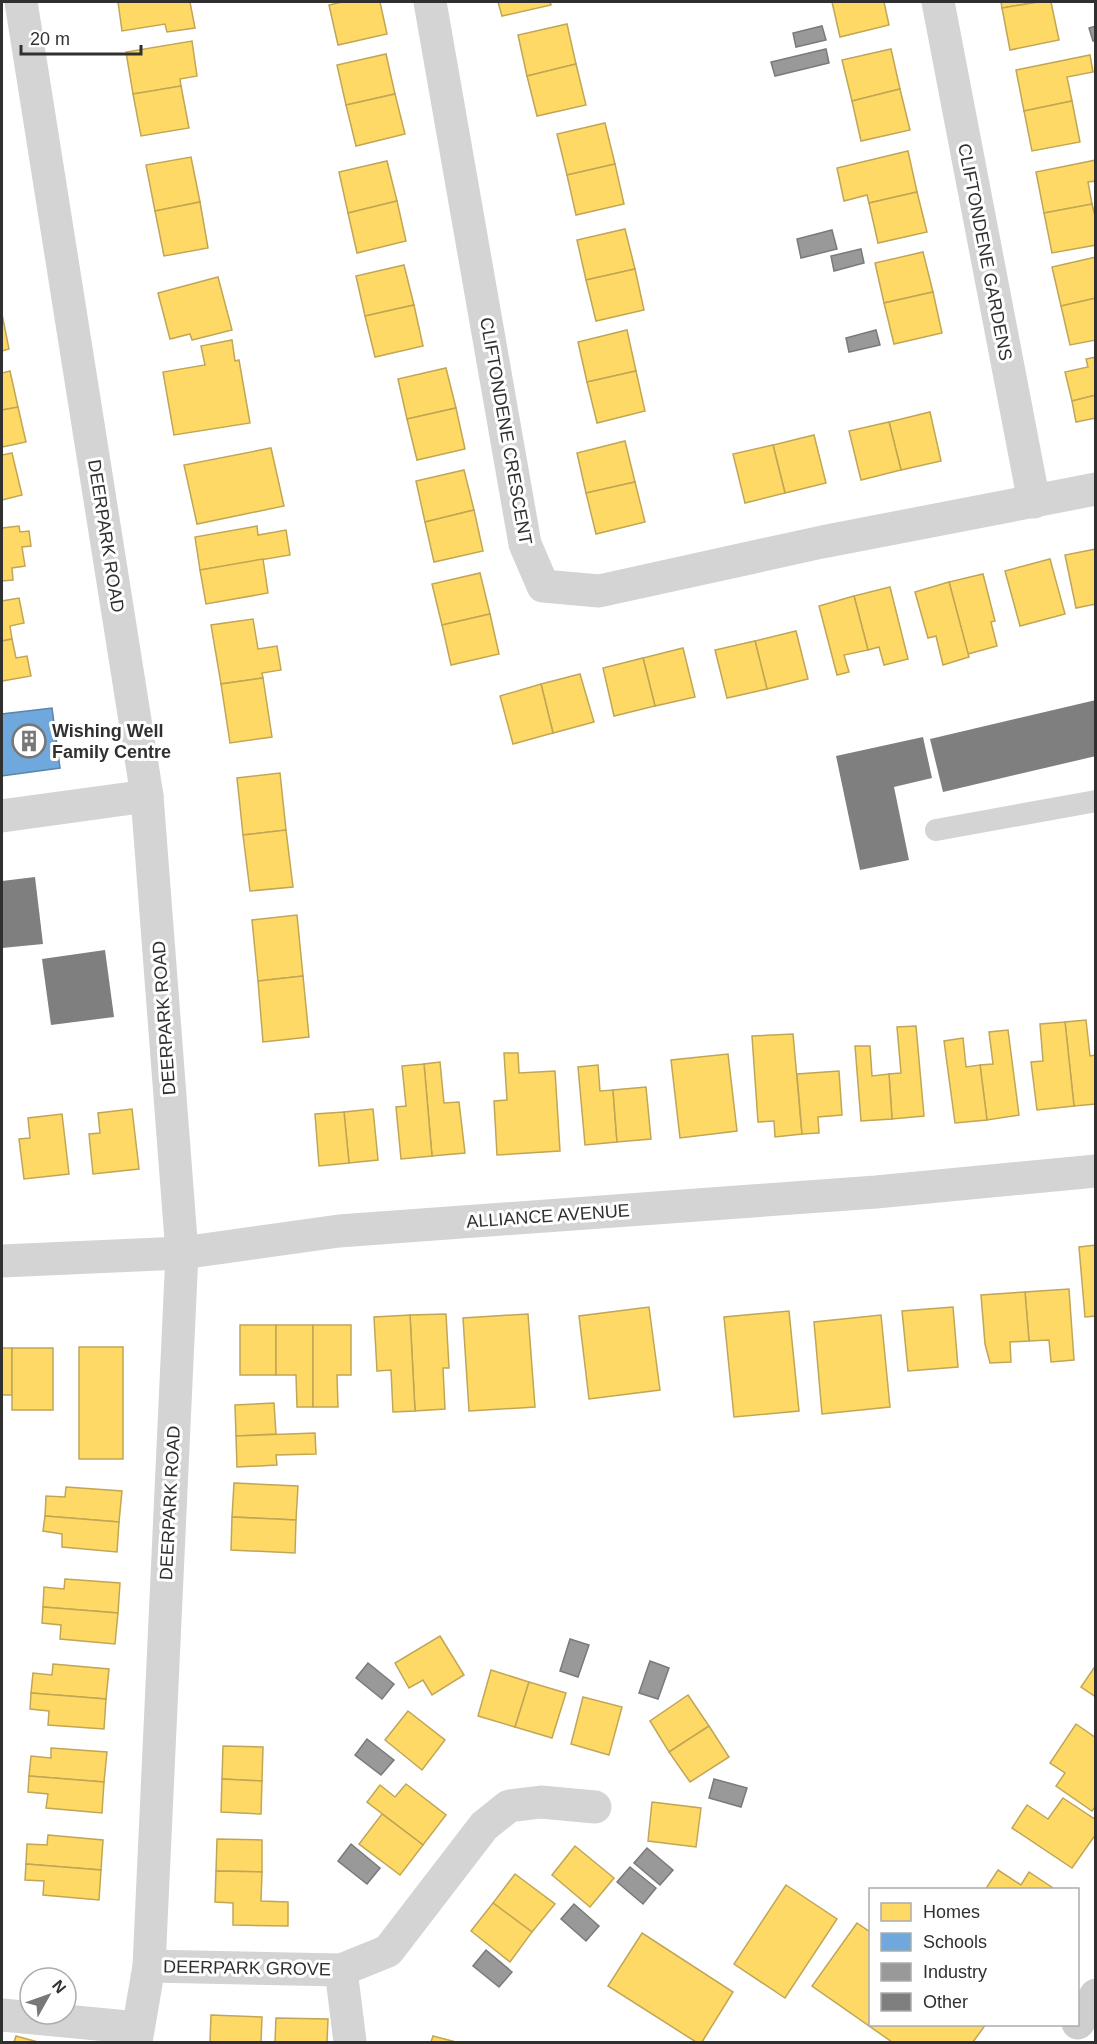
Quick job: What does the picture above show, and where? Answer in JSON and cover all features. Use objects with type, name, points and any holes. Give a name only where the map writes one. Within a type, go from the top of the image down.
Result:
[{"type":"main road","points":[[1079,2021],[1095,1995]]},
{"type":"main road","points":[[1065,2043],[1076,2026]]},
{"type":"street","name":"DEERPARK ROAD","points":[[21,2],[147,796],[182,1253],[149,1966],[137,2036]]},
{"type":"street","name":"CLIFTONDENE CRESCENT","points":[[430,2],[525,544],[543,586],[599,591],[822,542],[1095,489]]},
{"type":"street","name":"CLIFTONDENE GARDENS","points":[[938,2],[1034,502]]},
{"type":"street","points":[[2,816],[147,796]]},
{"type":"street","name":"ALLIANCE AVENUE","points":[[2,1261],[182,1253],[339,1231],[876,1192],[1095,1172]]},
{"type":"street","name":"DEERPARK GROVE","points":[[149,1966],[341,1970],[388,1951],[484,1826],[509,1806],[541,1802],[595,1807]]},
{"type":"street","points":[[341,1970],[350,2043]]},
{"type":"street","points":[[2,2014],[137,2036]]},
{"type":"lane","points":[[936,830],[1095,801]]},
{"type":"building: Homes","points":[[118,2],[190,2],[195,28],[167,32],[165,24],[122,31]]},
{"type":"building: Homes","points":[[342,2],[380,2],[387,34],[338,45],[329,5]]},
{"type":"building: Homes","points":[[498,2],[550,2],[551,5],[502,16]]},
{"type":"building: Homes","points":[[832,2],[884,2],[889,25],[840,37]]},
{"type":"building: Homes","points":[[1001,2],[1038,2],[1002,8]]},
{"type":"building: Homes","points":[[1051,2],[1059,40],[1010,50],[1002,8]]},
{"type":"building: Homes","points":[[567,24],[576,64],[527,76],[518,35]]},
{"type":"building: Homes","points":[[192,41],[197,76],[180,79],[181,86],[133,94],[126,52]]},
{"type":"building: Homes","points":[[891,49],[900,89],[852,101],[842,60]]},
{"type":"building: Homes","points":[[386,54],[395,94],[346,105],[337,65]]},
{"type":"building: Homes","points":[[1090,55],[1093,72],[1067,77],[1072,101],[1024,111],[1016,70]]},
{"type":"building: Homes","points":[[576,64],[586,105],[537,116],[527,76]]},
{"type":"building: Homes","points":[[181,86],[189,128],[141,136],[133,94]]},
{"type":"building: Homes","points":[[900,89],[910,130],[861,141],[852,101]]},
{"type":"building: Homes","points":[[395,94],[405,134],[356,146],[346,105]]},
{"type":"building: Homes","points":[[1072,101],[1080,142],[1032,151],[1024,111]]},
{"type":"building: Homes","points":[[605,123],[615,164],[567,175],[557,134]]},
{"type":"building: Homes","points":[[908,151],[917,192],[869,203],[867,195],[844,201],[837,168]]},
{"type":"building: Homes","points":[[191,157],[200,202],[155,211],[146,165]]},
{"type":"building: Homes","points":[[1096,160],[1096,181],[1088,182],[1092,204],[1044,213],[1036,172]]},
{"type":"building: Homes","points":[[387,161],[397,201],[348,213],[339,172]]},
{"type":"building: Homes","points":[[615,164],[624,204],[576,215],[567,175]]},
{"type":"building: Homes","points":[[917,192],[927,232],[878,243],[869,203]]},
{"type":"building: Homes","points":[[397,201],[406,241],[357,253],[348,213]]},
{"type":"building: Homes","points":[[200,202],[208,248],[164,256],[155,211]]},
{"type":"building: Homes","points":[[1092,204],[1096,220],[1096,245],[1052,253],[1044,213]]},
{"type":"building: Homes","points":[[625,229],[635,269],[586,280],[577,240]]},
{"type":"building: Homes","points":[[923,252],[933,292],[884,303],[875,263]]},
{"type":"building: Homes","points":[[1096,257],[1096,298],[1061,306],[1052,267]]},
{"type":"building: Homes","points":[[404,265],[414,305],[365,316],[356,276]]},
{"type":"building: Homes","points":[[635,269],[644,310],[596,321],[586,280]]},
{"type":"building: Homes","points":[[218,277],[232,330],[192,340],[190,334],[170,339],[158,293]]},
{"type":"building: Homes","points":[[933,292],[942,333],[894,344],[884,303]]},
{"type":"building: Homes","points":[[1096,298],[1096,340],[1070,345],[1061,306]]},
{"type":"building: Homes","points":[[414,305],[423,346],[375,357],[365,316]]},
{"type":"building: Homes","points":[[2,314],[9,349],[2,351]]},
{"type":"building: Homes","points":[[627,330],[636,371],[587,382],[578,342]]},
{"type":"building: Homes","points":[[232,340],[235,361],[239,360],[250,423],[174,435],[163,372],[205,365],[201,346]]},
{"type":"building: Homes","points":[[1096,357],[1096,395],[1072,401],[1065,372],[1088,367],[1086,359]]},
{"type":"building: Homes","points":[[446,368],[456,408],[407,419],[398,379]]},
{"type":"building: Homes","points":[[10,371],[18,407],[2,410],[2,373]]},
{"type":"building: Homes","points":[[636,371],[645,411],[597,423],[587,382]]},
{"type":"building: Homes","points":[[1096,395],[1096,418],[1076,422],[1072,401]]},
{"type":"building: Homes","points":[[18,407],[26,442],[2,447],[2,410]]},
{"type":"building: Homes","points":[[456,408],[465,449],[417,460],[407,419]]},
{"type":"building: Homes","points":[[930,412],[941,461],[901,470],[889,422]]},
{"type":"building: Homes","points":[[889,422],[901,470],[861,480],[849,431]]},
{"type":"building: Homes","points":[[814,435],[826,483],[785,493],[773,445]]},
{"type":"building: Homes","points":[[625,441],[635,482],[586,493],[577,453]]},
{"type":"building: Homes","points":[[773,445],[785,493],[745,503],[733,454]]},
{"type":"building: Homes","points":[[271,448],[284,506],[197,524],[184,465]]},
{"type":"building: Homes","points":[[12,453],[22,495],[2,500],[2,455]]},
{"type":"building: Homes","points":[[464,470],[474,510],[425,522],[416,481]]},
{"type":"building: Homes","points":[[635,482],[645,522],[596,534],[586,493]]},
{"type":"building: Homes","points":[[474,510],[483,551],[434,562],[425,522]]},
{"type":"building: Homes","points":[[19,526],[20,532],[29,531],[31,546],[22,547],[25,566],[12,568],[13,580],[2,581],[2,528]]},
{"type":"building: Homes","points":[[257,526],[258,535],[286,530],[290,555],[200,570],[195,537]]},
{"type":"building: Homes","points":[[1096,549],[1096,604],[1076,608],[1065,555]]},
{"type":"building: Homes","points":[[263,559],[268,593],[206,604],[200,570]]},
{"type":"building: Homes","points":[[1050,559],[1065,614],[1020,626],[1005,571]]},
{"type":"building: Homes","points":[[480,573],[490,614],[442,625],[432,584]]},
{"type":"building: Homes","points":[[983,574],[995,621],[991,622],[997,646],[968,654],[949,582]]},
{"type":"building: Homes","points":[[949,582],[969,657],[943,665],[936,636],[928,638],[915,592]]},
{"type":"building: Homes","points":[[890,587],[908,659],[884,665],[879,647],[868,650],[854,596]]},
{"type":"building: Homes","points":[[854,596],[868,650],[844,655],[849,672],[837,675],[819,606]]},
{"type":"building: Homes","points":[[19,598],[24,623],[10,626],[12,639],[2,641],[2,601]]},
{"type":"building: Homes","points":[[490,614],[499,654],[451,665],[442,625]]},
{"type":"building: Homes","points":[[253,619],[258,649],[277,646],[281,670],[262,673],[263,678],[221,684],[211,625]]},
{"type":"building: Homes","points":[[796,631],[808,679],[767,689],[755,641]]},
{"type":"building: Homes","points":[[12,639],[16,658],[27,656],[31,676],[2,681],[2,641]]},
{"type":"building: Homes","points":[[755,641],[767,689],[727,698],[715,650]]},
{"type":"building: Homes","points":[[683,648],[695,697],[655,706],[643,658]]},
{"type":"building: Homes","points":[[643,658],[655,706],[614,716],[603,668]]},
{"type":"building: Homes","points":[[580,674],[594,722],[553,733],[541,684]]},
{"type":"building: Homes","points":[[263,678],[272,737],[230,743],[221,684]]},
{"type":"building: Homes","points":[[541,684],[553,733],[513,744],[500,696]]},
{"type":"building: Homes","points":[[280,773],[286,830],[243,835],[237,778]]},
{"type":"building: Homes","points":[[286,830],[293,887],[250,891],[243,835]]},
{"type":"building: Homes","points":[[297,915],[303,976],[258,981],[252,920]]},
{"type":"building: Homes","points":[[303,976],[309,1037],[263,1042],[258,981]]},
{"type":"building: Homes","points":[[1086,1020],[1090,1056],[1096,1055],[1096,1104],[1074,1106],[1065,1022]]},
{"type":"building: Homes","points":[[1065,1022],[1074,1106],[1037,1110],[1031,1062],[1043,1061],[1040,1024]]},
{"type":"building: Homes","points":[[916,1026],[924,1116],[892,1119],[889,1074],[901,1073],[897,1027]]},
{"type":"building: Homes","points":[[1008,1030],[1019,1115],[987,1120],[980,1065],[993,1064],[989,1032]]},
{"type":"building: Homes","points":[[793,1034],[802,1134],[775,1137],[774,1121],[758,1122],[752,1036]]},
{"type":"building: Homes","points":[[963,1038],[966,1067],[980,1065],[987,1120],[955,1123],[944,1041]]},
{"type":"building: Homes","points":[[855,1046],[870,1046],[872,1076],[889,1074],[892,1119],[861,1121]]},
{"type":"building: Homes","points":[[504,1053],[518,1053],[519,1073],[555,1071],[560,1151],[497,1155],[494,1101],[507,1100]]},
{"type":"building: Homes","points":[[728,1054],[737,1131],[680,1138],[671,1060]]},
{"type":"building: Homes","points":[[440,1062],[444,1103],[459,1102],[465,1153],[432,1156],[424,1064]]},
{"type":"building: Homes","points":[[424,1064],[432,1156],[401,1159],[396,1107],[406,1106],[402,1066]]},
{"type":"building: Homes","points":[[598,1065],[600,1091],[613,1090],[617,1142],[585,1145],[578,1067]]},
{"type":"building: Homes","points":[[839,1071],[842,1115],[818,1117],[819,1133],[802,1134],[797,1074]]},
{"type":"building: Homes","points":[[646,1087],[651,1139],[617,1142],[613,1090]]},
{"type":"building: Homes","points":[[132,1109],[139,1169],[93,1174],[89,1134],[100,1133],[98,1113]]},
{"type":"building: Homes","points":[[373,1109],[378,1160],[349,1163],[344,1112]]},
{"type":"building: Homes","points":[[344,1112],[349,1163],[319,1166],[315,1114]]},
{"type":"building: Homes","points":[[62,1114],[69,1174],[24,1179],[19,1139],[30,1138],[28,1118]]},
{"type":"building: Homes","points":[[1096,1245],[1096,1316],[1085,1317],[1079,1247]]},
{"type":"building: Homes","points":[[1069,1289],[1074,1360],[1051,1362],[1049,1340],[1029,1341],[1025,1292]]},
{"type":"building: Homes","points":[[1025,1292],[1029,1341],[1010,1342],[1011,1362],[990,1363],[985,1344],[981,1295]]},
{"type":"building: Homes","points":[[649,1307],[660,1390],[589,1399],[579,1316]]},
{"type":"building: Homes","points":[[953,1307],[958,1367],[908,1371],[902,1311]]},
{"type":"building: Homes","points":[[789,1311],[799,1411],[734,1417],[724,1317]]},
{"type":"building: Homes","points":[[446,1314],[449,1368],[443,1368],[445,1409],[415,1411],[410,1315]]},
{"type":"building: Homes","points":[[528,1314],[535,1407],[469,1411],[463,1318]]},
{"type":"building: Homes","points":[[410,1315],[415,1411],[393,1412],[391,1370],[377,1371],[374,1317]]},
{"type":"building: Homes","points":[[881,1315],[890,1407],[822,1414],[814,1322]]},
{"type":"building: Homes","points":[[240,1325],[276,1325],[276,1375],[240,1375]]},
{"type":"building: Homes","points":[[276,1325],[313,1325],[313,1407],[297,1407],[296,1375],[276,1375]]},
{"type":"building: Homes","points":[[313,1325],[351,1325],[351,1375],[337,1375],[338,1407],[313,1407]]},
{"type":"building: Homes","points":[[79,1347],[123,1347],[123,1459],[79,1459]]},
{"type":"building: Homes","points":[[2,1348],[12,1348],[12,1395],[2,1395]]},
{"type":"building: Homes","points":[[12,1348],[53,1348],[53,1410],[12,1410]]},
{"type":"building: Homes","points":[[274,1403],[276,1434],[236,1436],[235,1405]]},
{"type":"building: Homes","points":[[315,1433],[316,1454],[276,1455],[277,1465],[237,1467],[236,1436]]},
{"type":"building: Homes","points":[[234,1483],[298,1486],[296,1520],[232,1517]]},
{"type":"building: Homes","points":[[66,1487],[122,1491],[119,1522],[45,1516],[46,1496],[65,1497]]},
{"type":"building: Homes","points":[[45,1516],[119,1522],[117,1552],[62,1547],[62,1534],[43,1531]]},
{"type":"building: Homes","points":[[232,1517],[296,1520],[295,1553],[231,1550]]},
{"type":"building: Homes","points":[[65,1579],[120,1583],[118,1613],[43,1607],[44,1587],[64,1589]]},
{"type":"building: Homes","points":[[43,1607],[118,1613],[115,1644],[60,1639],[61,1625],[42,1623]]},
{"type":"building: Homes","points":[[440,1636],[464,1675],[432,1695],[423,1680],[409,1688],[395,1663]]},
{"type":"building: Homes","points":[[53,1664],[109,1669],[106,1699],[31,1693],[33,1673],[52,1675]]},
{"type":"building: Homes","points":[[1096,1665],[1096,1697],[1081,1687]]},
{"type":"building: Homes","points":[[491,1670],[529,1682],[515,1727],[478,1716]]},
{"type":"building: Homes","points":[[529,1682],[566,1693],[552,1738],[515,1727]]},
{"type":"building: Homes","points":[[31,1693],[106,1699],[104,1729],[48,1725],[49,1711],[30,1709]]},
{"type":"building: Homes","points":[[688,1695],[709,1726],[669,1752],[650,1721]]},
{"type":"building: Homes","points":[[583,1697],[622,1707],[609,1755],[571,1744]]},
{"type":"building: Homes","points":[[408,1711],[445,1740],[422,1770],[385,1740]]},
{"type":"building: Homes","points":[[1076,1724],[1096,1738],[1096,1806],[1092,1811],[1056,1786],[1065,1773],[1050,1763]]},
{"type":"building: Homes","points":[[709,1726],[729,1757],[690,1782],[669,1752]]},
{"type":"building: Homes","points":[[223,1746],[263,1747],[262,1781],[222,1779]]},
{"type":"building: Homes","points":[[51,1748],[107,1752],[104,1782],[29,1776],[31,1756],[51,1758]]},
{"type":"building: Homes","points":[[29,1776],[104,1782],[102,1813],[46,1808],[48,1794],[28,1792]]},
{"type":"building: Homes","points":[[222,1779],[262,1781],[261,1814],[221,1812]]},
{"type":"building: Homes","points":[[406,1784],[446,1815],[423,1845],[367,1802],[380,1785],[395,1797]]},
{"type":"building: Homes","points":[[1063,1798],[1096,1820],[1096,1834],[1072,1868],[1012,1828],[1027,1805],[1048,1819]]},
{"type":"building: Homes","points":[[652,1802],[701,1808],[696,1847],[648,1841]]},
{"type":"building: Homes","points":[[382,1814],[423,1845],[400,1875],[359,1844]]},
{"type":"building: Homes","points":[[48,1835],[103,1840],[101,1870],[26,1864],[27,1844],[47,1845]]},
{"type":"building: Homes","points":[[217,1839],[262,1840],[262,1872],[216,1871]]},
{"type":"building: Homes","points":[[575,1846],[614,1878],[590,1907],[552,1875]]},
{"type":"building: Homes","points":[[26,1864],[101,1870],[99,1900],[43,1895],[44,1881],[25,1880]]},
{"type":"building: Homes","points":[[998,1870],[1021,1885],[1029,1872],[1053,1888],[986,1888]]},
{"type":"building: Homes","points":[[216,1871],[262,1872],[261,1901],[288,1902],[288,1926],[233,1925],[233,1903],[215,1902]]},
{"type":"building: Homes","points":[[515,1874],[555,1904],[532,1932],[493,1903]]},
{"type":"building: Homes","points":[[786,1885],[837,1919],[785,1998],[734,1964]]},
{"type":"building: Homes","points":[[493,1903],[532,1932],[510,1962],[471,1931]]},
{"type":"building: Homes","points":[[857,1923],[869,1931],[869,2026],[812,1986]]},
{"type":"building: Homes","points":[[642,1933],[733,1992],[702,2042],[696,2042],[608,1986]]},
{"type":"building: Homes","points":[[211,2015],[262,2017],[261,2042],[210,2042]]},
{"type":"building: Homes","points":[[276,2018],[328,2019],[327,2042],[275,2042]]},
{"type":"building: Homes","points":[[869,2026],[985,2026],[973,2042],[892,2042]]},
{"type":"building: Homes","points":[[16,2036],[38,2042],[14,2042]]},
{"type":"building: Homes","points":[[433,2036],[456,2042],[431,2042]]},
{"type":"building: Schools","name":"Wishing Well Family Centre","points":[[52,708],[60,768],[2,776],[2,714]]},
{"type":"building: Industry","points":[[822,26],[826,40],[796,47],[793,33]]},
{"type":"building: Industry","points":[[1096,26],[1096,41],[1093,41],[1089,28]]},
{"type":"building: Industry","points":[[826,49],[829,63],[775,76],[771,62]]},
{"type":"building: Industry","points":[[832,230],[837,249],[801,258],[797,239]]},
{"type":"building: Industry","points":[[861,249],[864,263],[834,271],[831,256]]},
{"type":"building: Industry","points":[[876,330],[880,345],[849,352],[846,338]]},
{"type":"building: Industry","points":[[570,1639],[589,1645],[578,1677],[560,1671]]},
{"type":"building: Industry","points":[[650,1661],[669,1668],[658,1699],[639,1693]]},
{"type":"building: Industry","points":[[368,1663],[394,1684],[382,1699],[356,1678]]},
{"type":"building: Industry","points":[[367,1739],[394,1760],[381,1775],[355,1755]]},
{"type":"building: Industry","points":[[714,1779],[747,1788],[741,1807],[709,1798]]},
{"type":"building: Industry","points":[[351,1844],[380,1868],[367,1884],[338,1861]]},
{"type":"building: Industry","points":[[647,1848],[673,1870],[660,1885],[634,1863]]},
{"type":"building: Industry","points":[[630,1867],[656,1888],[643,1904],[617,1882]]},
{"type":"building: Industry","points":[[574,1904],[599,1926],[586,1941],[561,1919]]},
{"type":"building: Industry","points":[[486,1950],[512,1972],[499,1987],[473,1966]]},
{"type":"building: Other","points":[[1096,700],[1096,756],[943,792],[930,739]]},
{"type":"building: Other","points":[[923,737],[932,778],[894,787],[909,860],[860,870],[836,756]]},
{"type":"building: Other","points":[[35,877],[43,944],[2,948],[2,881]]},
{"type":"building: Other","points":[[105,950],[114,1017],[51,1025],[42,959]]},
{"type":"place","name":"Wishing Well Family Centre","points":[[29,741]]}]
